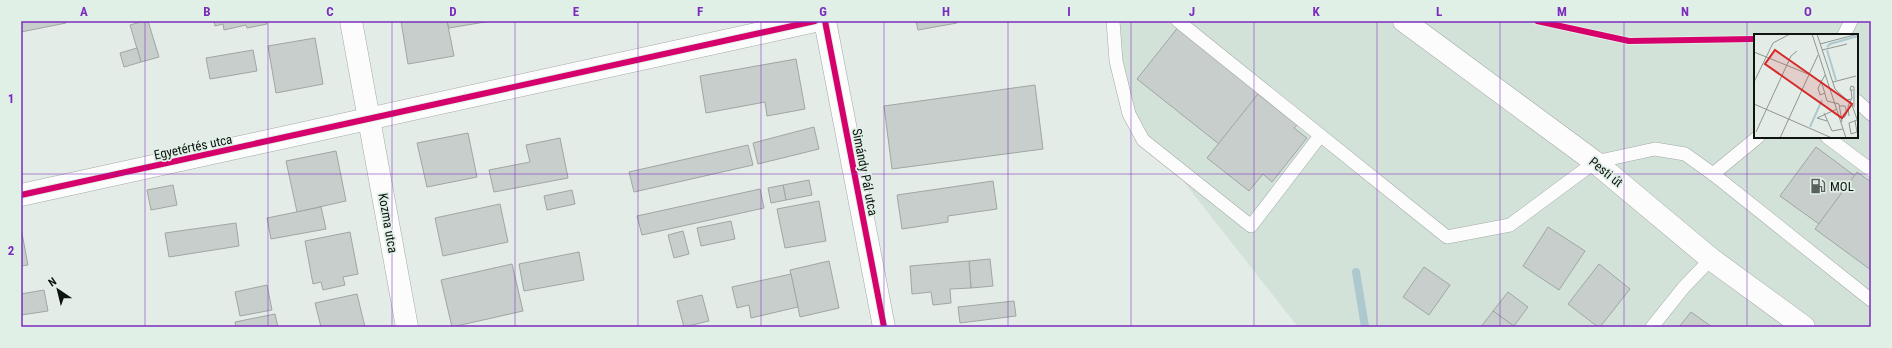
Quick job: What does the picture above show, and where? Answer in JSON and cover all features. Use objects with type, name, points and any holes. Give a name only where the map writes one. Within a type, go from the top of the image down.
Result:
[{"type":"street","name":"Kozma utca","points":[[351,21],[407,327]]},
{"type":"street","name":"Egyetértés utca","points":[[21,195],[369,120],[815,21]]},
{"type":"street","name":"Simándy Pál utca","points":[[825,21],[884,327]]},
{"type":"street","name":"Pesti út","points":[[1404,21],[1595,162],[1711,259],[1804,327]]},
{"type":"lane","points":[[1113,21],[1116,61],[1127,107],[1129,114],[1143,140],[1251,226],[1320,136]]},
{"type":"lane","points":[[1178,21],[1446,238],[1510,225],[1595,162],[1655,149],[1685,154],[1713,174],[1871,300]]},
{"type":"lane","points":[[1844,34],[1851,21]]},
{"type":"lane","points":[[1858,102],[1871,114]]},
{"type":"lane","points":[[1713,174],[1757,138]]},
{"type":"lane","points":[[1828,138],[1871,170]]},
{"type":"lane","points":[[1652,327],[1684,287],[1711,259]]},
{"type":"shaded area","points":[[1109,21],[1871,21],[1871,327],[1298,327],[1121,102]]},
{"type":"building","points":[[21,21],[65,21],[66,23],[21,32]]},
{"type":"building","points":[[148,21],[159,57],[141,62],[130,25]]},
{"type":"building","points":[[214,21],[266,21],[267,24],[247,28],[246,25],[224,30],[223,24],[215,26]]},
{"type":"building","points":[[401,21],[447,21],[454,56],[408,64]]},
{"type":"building","points":[[447,21],[491,21],[449,28]]},
{"type":"building","points":[[916,21],[956,21],[957,23],[918,30]]},
{"type":"building","points":[[1183,21],[1265,86],[1219,144],[1137,79]]},
{"type":"building","points":[[315,38],[323,84],[276,93],[268,46]]},
{"type":"building","points":[[137,48],[141,62],[124,67],[120,53]]},
{"type":"building","points":[[253,50],[257,71],[210,79],[206,58]]},
{"type":"building","points":[[796,59],[805,109],[767,116],[765,102],[706,113],[700,76]]},
{"type":"building","points":[[1035,85],[1043,149],[892,169],[884,106]]},
{"type":"building","points":[[1258,94],[1297,125],[1294,128],[1307,138],[1272,182],[1263,174],[1249,191],[1207,158]]},
{"type":"building","points":[[814,127],[819,149],[758,164],[753,143]]},
{"type":"building","points":[[468,133],[477,177],[427,187],[417,143]]},
{"type":"building","points":[[560,138],[568,178],[494,192],[489,170],[530,162],[526,145]]},
{"type":"building","points":[[748,145],[753,165],[634,192],[629,172]]},
{"type":"building","name":"MOL","points":[[1816,147],[1855,176],[1819,224],[1780,196]]},
{"type":"building","points":[[336,151],[346,201],[297,212],[286,161]]},
{"type":"building","points":[[1857,172],[1871,182],[1871,270],[1815,229]]},
{"type":"building","points":[[809,180],[812,195],[786,200],[783,185]]},
{"type":"building","points":[[993,181],[997,209],[948,216],[948,222],[902,229],[897,195]]},
{"type":"building","points":[[173,185],[177,205],[151,210],[147,190]]},
{"type":"building","points":[[783,185],[786,200],[771,203],[768,188]]},
{"type":"building","points":[[760,189],[764,208],[642,235],[637,216]]},
{"type":"building","points":[[572,190],[575,204],[547,210],[544,196]]},
{"type":"building","points":[[819,201],[826,241],[785,248],[777,209]]},
{"type":"building","points":[[500,204],[508,242],[443,256],[435,218]]},
{"type":"building","points":[[321,207],[326,229],[271,239],[267,218]]},
{"type":"building","points":[[731,221],[735,239],[701,246],[697,228]]},
{"type":"building","points":[[236,223],[239,246],[169,257],[165,233]]},
{"type":"building","points":[[1548,227],[1585,251],[1559,290],[1523,266]]},
{"type":"building","points":[[21,228],[28,265],[21,266]]},
{"type":"building","points":[[683,231],[689,254],[674,258],[668,235]]},
{"type":"building","points":[[350,232],[358,274],[343,277],[345,285],[323,290],[321,282],[313,284],[305,241]]},
{"type":"building","points":[[579,252],[584,280],[524,291],[519,264]]},
{"type":"building","points":[[990,259],[993,286],[971,288],[969,261]]},
{"type":"building","points":[[829,261],[839,308],[800,317],[790,270]]},
{"type":"building","points":[[969,261],[971,288],[950,289],[951,303],[933,305],[931,292],[912,294],[910,266]]},
{"type":"building","points":[[512,264],[523,311],[452,327],[441,280]]},
{"type":"building","points":[[1599,264],[1630,289],[1600,327],[1598,327],[1568,304]]},
{"type":"building","points":[[1424,267],[1450,285],[1429,315],[1403,297]]},
{"type":"building","points":[[791,274],[798,307],[751,318],[749,305],[737,308],[732,287]]},
{"type":"building","points":[[267,285],[272,310],[240,316],[235,292]]},
{"type":"building","points":[[44,290],[48,311],[21,315],[21,294]]},
{"type":"building","points":[[1508,292],[1528,307],[1514,326],[1493,311]]},
{"type":"building","points":[[357,294],[365,327],[321,327],[315,303]]},
{"type":"building","points":[[702,295],[709,321],[684,327],[677,301]]},
{"type":"building","points":[[1014,301],[1016,316],[960,323],[958,307]]},
{"type":"building","points":[[1493,311],[1514,326],[1481,327]]},
{"type":"building","points":[[1691,312],[1712,327],[1679,327]]},
{"type":"building","points":[[275,314],[278,327],[236,327],[235,322]]},
{"type":"waterway","points":[[1356,272],[1365,327]]},
{"type":"cycle path","points":[[21,195],[815,21]]},
{"type":"cycle path","points":[[825,21],[884,327]]},
{"type":"cycle path","points":[[1537,21],[1629,41],[1754,39]]},
{"type":"place","name":"MOL","points":[[1818,186]]}]
